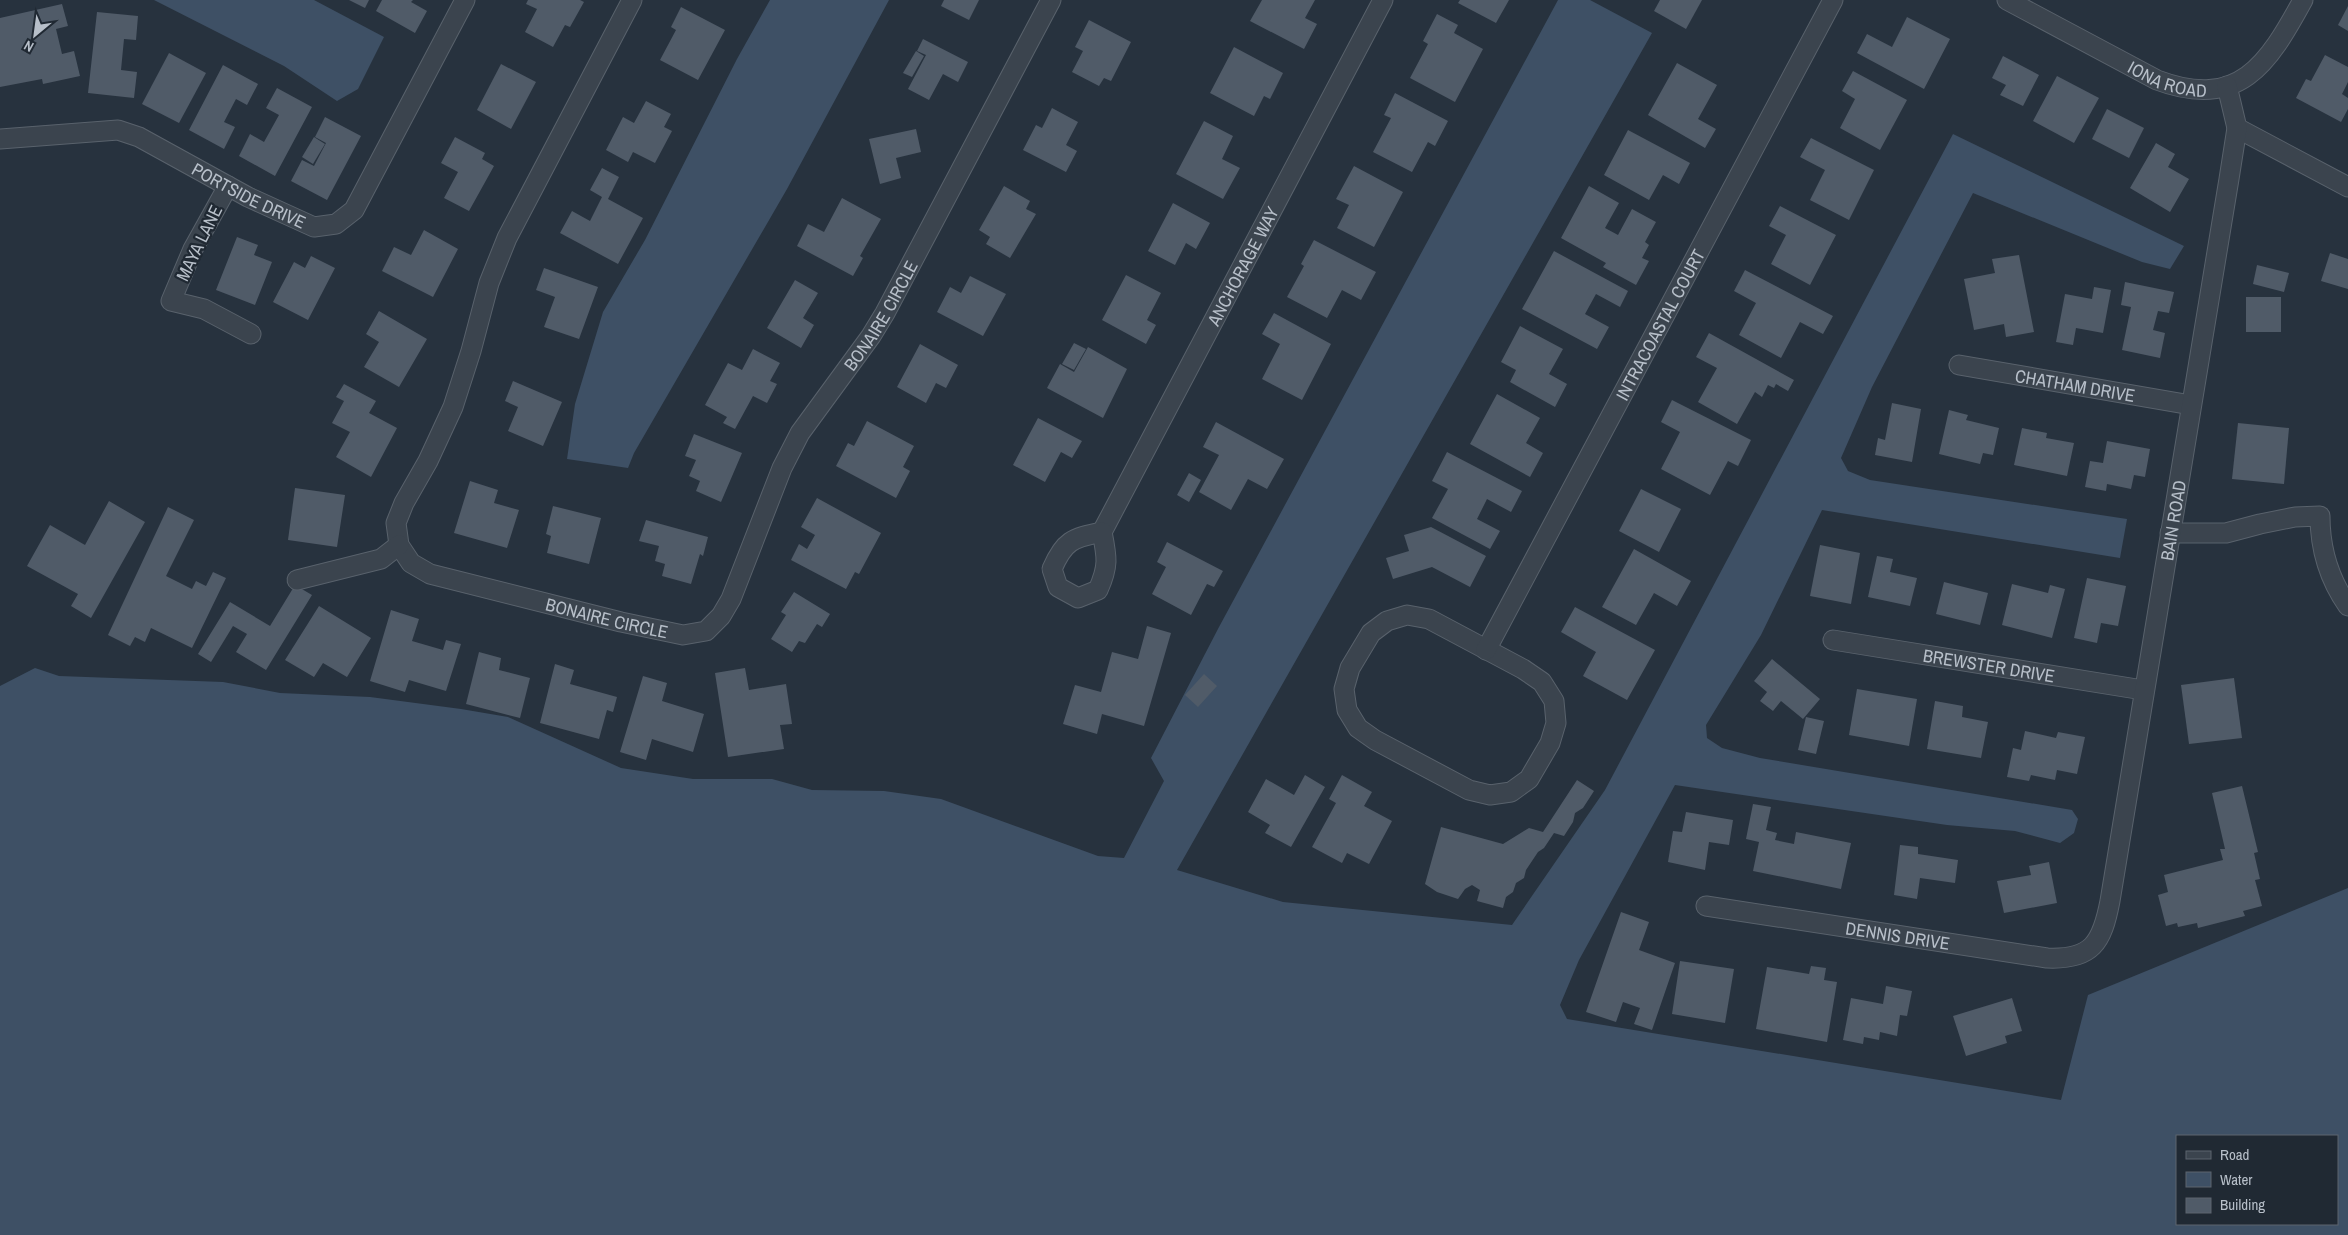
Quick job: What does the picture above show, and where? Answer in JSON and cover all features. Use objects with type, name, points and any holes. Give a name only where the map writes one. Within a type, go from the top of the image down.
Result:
[{"type":"street","name":"PORTSIDE DRIVE","points":[[0,140],[118,130],[139,137],[228,186],[314,227],[336,224],[354,210],[465,0]]},
{"type":"street","points":[[297,580],[381,559],[399,545],[396,523],[404,503],[428,461],[453,408],[472,351],[489,283],[507,238],[632,0]]},
{"type":"street","name":"BONAIRE CIRCLE","points":[[399,545],[411,563],[430,574],[621,622],[683,635],[706,631],[721,616],[731,599],[782,468],[800,433],[871,336],[885,313],[1051,0]]},
{"type":"street","name":"ANCHORAGE WAY","points":[[1102,532],[1383,0]]},
{"type":"street","name":"INTRACOASTAL COURT","points":[[1486,650],[1834,0]]},
{"type":"street","name":"IONA ROAD","points":[[2007,0],[2157,80],[2177,88],[2200,90],[2227,86],[2250,75],[2267,60],[2280,42],[2303,0]]},
{"type":"street","name":"BAIN ROAD","points":[[2089,952],[2106,923],[2237,128],[2227,86]]},
{"type":"street","points":[[2237,128],[2348,187]]},
{"type":"street","name":"MAYA LANE","points":[[228,186],[193,249],[171,301],[204,309],[251,334]]},
{"type":"street","name":"CHATHAM DRIVE","points":[[1959,365],[2191,405]]},
{"type":"street","points":[[2170,533],[2226,533],[2260,524],[2320,516],[2320,536],[2327,564],[2336,588],[2348,606]]},
{"type":"street","points":[[1407,615],[1429,619],[1486,650],[1542,682],[1554,701],[1556,724],[1550,742],[1529,779],[1511,792],[1490,795],[1469,790],[1375,740],[1358,728],[1347,710],[1344,689],[1350,668],[1370,633],[1386,621],[1407,615]]},
{"type":"street","name":"BREWSTER DRIVE","points":[[1833,640],[2143,690]]},
{"type":"street","name":"DENNIS DRIVE","points":[[1706,906],[2047,958],[2068,959],[2089,952]]},
{"type":"water","points":[[154,0],[314,0],[384,37],[358,89],[337,101],[284,66]]},
{"type":"water","points":[[770,0],[889,0],[787,189],[634,453],[628,468],[567,459],[575,404],[603,312],[645,240],[737,59]]},
{"type":"water","points":[[1558,0],[1590,0],[1652,33],[1177,870],[1283,902],[1512,925],[1605,790],[1953,134],[2184,246],[2170,269],[2142,262],[1973,193],[1872,387],[1841,458],[1848,471],[1870,480],[2127,519],[2120,558],[1822,510],[1761,635],[1706,725],[1707,738],[1722,748],[1760,758],[2072,810],[2078,819],[2074,833],[2060,843],[2015,831],[1947,825],[1675,785],[1579,960],[1560,1005],[1567,1019],[2061,1100],[2088,995],[2348,888],[2348,1235],[0,1235],[0,686],[35,668],[59,676],[223,682],[280,693],[370,697],[508,717],[621,768],[693,779],[772,779],[812,790],[884,791],[941,799],[1098,856],[1124,858],[1164,781],[1151,758],[1219,627]]},
{"type":"building","points":[[349,0],[369,0],[365,8]]},
{"type":"building","points":[[382,0],[413,0],[411,2],[427,11],[415,33],[376,11]]},
{"type":"building","points":[[528,0],[580,0],[584,2],[570,27],[565,25],[553,47],[525,32],[537,9],[526,4]]},
{"type":"building","points":[[944,0],[979,0],[969,20],[941,6]]},
{"type":"building","points":[[1262,0],[1315,0],[1305,18],[1317,24],[1304,49],[1250,21]]},
{"type":"building","points":[[1460,0],[1509,0],[1496,23],[1458,3]]},
{"type":"building","points":[[1660,0],[1702,0],[1686,29],[1654,11]]},
{"type":"building","points":[[62,4],[68,26],[56,29],[62,54],[74,51],[80,76],[43,84],[42,79],[0,87],[0,18]]},
{"type":"building","points":[[2348,6],[2348,31],[2338,25]]},
{"type":"building","points":[[681,7],[725,30],[698,80],[660,60],[676,30],[671,27]]},
{"type":"building","points":[[97,12],[138,16],[136,40],[124,39],[121,70],[137,72],[134,98],[88,93]]},
{"type":"building","points":[[1437,14],[1458,25],[1454,33],[1483,49],[1455,102],[1410,78],[1428,44],[1423,41]]},
{"type":"building","points":[[1907,17],[1950,39],[1924,89],[1857,53],[1867,34],[1892,47]]},
{"type":"building","points":[[1089,20],[1131,42],[1111,81],[1104,78],[1099,86],[1072,72],[1083,51],[1075,47]]},
{"type":"building","points":[[923,39],[968,62],[958,82],[943,74],[929,100],[908,89],[926,55],[917,51]]},
{"type":"building","points":[[1234,47],[1283,73],[1270,99],[1264,96],[1254,116],[1210,93]]},
{"type":"building","points":[[916,51],[924,56],[912,77],[903,73]]},
{"type":"building","points":[[169,53],[206,73],[179,123],[142,104]]},
{"type":"building","points":[[2325,55],[2348,67],[2348,82],[2342,94],[2348,98],[2348,109],[2341,122],[2296,98],[2306,79],[2311,81]]},
{"type":"building","points":[[2003,56],[2039,75],[2023,106],[2000,95],[2006,85],[1992,78]]},
{"type":"building","points":[[1677,63],[1717,85],[1698,119],[1716,129],[1705,148],[1648,115]]},
{"type":"building","points":[[501,64],[536,82],[511,129],[477,110]]},
{"type":"building","points":[[223,65],[258,84],[247,105],[236,99],[224,122],[235,127],[224,149],[189,130]]},
{"type":"building","points":[[1853,71],[1907,100],[1880,150],[1840,128],[1855,99],[1842,91]]},
{"type":"building","points":[[2057,76],[2099,98],[2074,143],[2033,121]]},
{"type":"building","points":[[277,88],[312,107],[275,176],[239,156],[250,134],[264,142],[279,115],[266,108]]},
{"type":"building","points":[[1395,93],[1448,121],[1435,146],[1428,142],[1412,172],[1373,152],[1391,118],[1384,115]]},
{"type":"building","points":[[646,101],[671,114],[664,127],[672,131],[655,163],[633,152],[628,162],[606,150],[623,117],[634,123]]},
{"type":"building","points":[[1052,108],[1078,122],[1066,145],[1077,151],[1066,172],[1023,150],[1036,125],[1042,128]]},
{"type":"building","points":[[2107,109],[2144,128],[2129,158],[2092,139]]},
{"type":"building","points":[[325,117],[361,136],[327,200],[291,181],[302,160],[314,166],[326,143],[315,137]]},
{"type":"building","points":[[1204,121],[1233,136],[1222,159],[1240,168],[1223,199],[1176,174]]},
{"type":"building","points":[[916,129],[921,152],[896,158],[901,178],[880,184],[869,139]]},
{"type":"building","points":[[1628,130],[1690,163],[1679,184],[1663,175],[1649,200],[1604,175]]},
{"type":"building","points":[[314,137],[325,144],[313,164],[302,157]]},
{"type":"building","points":[[455,137],[485,153],[482,159],[494,166],[469,211],[444,198],[458,172],[441,163]]},
{"type":"building","points":[[1811,138],[1874,170],[1849,220],[1810,200],[1825,170],[1800,157]]},
{"type":"building","points":[[2156,143],[2175,154],[2168,167],[2189,179],[2170,212],[2130,188]]},
{"type":"building","points":[[1354,166],[1403,192],[1374,247],[1337,228],[1349,205],[1336,199]]},
{"type":"building","points":[[602,168],[619,177],[608,199],[643,218],[618,264],[560,233],[572,211],[590,221],[602,197],[590,190]]},
{"type":"building","points":[[1004,186],[1030,201],[1026,209],[1036,214],[1010,258],[986,244],[990,237],[979,230]]},
{"type":"building","points":[[1589,186],[1619,203],[1605,228],[1618,235],[1632,209],[1656,222],[1645,242],[1649,245],[1642,258],[1649,261],[1636,285],[1603,267],[1606,263],[1561,238]]},
{"type":"building","points":[[842,198],[881,219],[860,256],[863,258],[853,276],[797,246],[808,224],[824,232]]},
{"type":"building","points":[[1173,203],[1210,223],[1196,249],[1186,243],[1175,265],[1148,251]]},
{"type":"building","points":[[1780,206],[1836,235],[1810,285],[1771,264],[1786,235],[1769,226]]},
{"type":"building","points":[[424,230],[458,249],[433,297],[382,271],[394,247],[411,255]]},
{"type":"building","points":[[237,237],[258,245],[254,255],[272,262],[255,305],[216,290]]},
{"type":"building","points":[[1314,240],[1376,272],[1361,300],[1342,290],[1327,318],[1287,297],[1304,266],[1301,264]]},
{"type":"building","points":[[1554,251],[1628,291],[1620,307],[1596,294],[1585,314],[1609,327],[1597,349],[1522,309]]},
{"type":"building","points":[[2330,253],[2348,259],[2348,289],[2321,281]]},
{"type":"building","points":[[2019,255],[2034,332],[2006,337],[2004,324],[1974,330],[1964,279],[1995,273],[1992,259]]},
{"type":"building","points":[[311,256],[335,268],[308,320],[273,302],[294,262],[305,268]]},
{"type":"building","points":[[2257,265],[2289,273],[2284,292],[2253,284]]},
{"type":"building","points":[[544,268],[598,287],[579,339],[544,327],[555,297],[536,290]]},
{"type":"building","points":[[1745,270],[1833,316],[1823,334],[1800,322],[1781,358],[1739,335],[1756,303],[1734,291]]},
{"type":"building","points":[[1126,275],[1161,293],[1147,320],[1156,325],[1146,344],[1102,320]]},
{"type":"building","points":[[970,276],[1006,294],[983,336],[937,312],[950,287],[961,293]]},
{"type":"building","points":[[795,280],[818,293],[803,318],[814,325],[801,348],[767,328]]},
{"type":"building","points":[[2125,282],[2174,292],[2169,313],[2158,311],[2153,330],[2165,333],[2160,358],[2122,350],[2131,307],[2121,305]]},
{"type":"building","points":[[2094,287],[2111,290],[2103,333],[2076,328],[2073,345],[2056,342],[2065,294],[2092,299]]},
{"type":"building","points":[[2246,297],[2281,297],[2281,332],[2246,332]]},
{"type":"building","points":[[379,311],[427,339],[399,387],[364,367],[379,342],[366,334]]},
{"type":"building","points":[[1274,313],[1331,344],[1302,400],[1262,379],[1280,344],[1262,334]]},
{"type":"building","points":[[1520,326],[1563,349],[1549,374],[1567,384],[1555,407],[1510,382],[1516,370],[1501,362]]},
{"type":"building","points":[[1709,333],[1794,380],[1788,391],[1776,384],[1774,388],[1768,385],[1762,397],[1755,392],[1737,424],[1698,402],[1717,368],[1696,357]]},
{"type":"building","points":[[1074,343],[1086,349],[1074,370],[1062,364]]},
{"type":"building","points":[[920,344],[958,365],[946,388],[936,383],[926,403],[897,387]]},
{"type":"building","points":[[1088,347],[1127,369],[1103,418],[1047,388],[1060,364],[1074,372]]},
{"type":"building","points":[[753,349],[780,363],[770,381],[777,384],[767,403],[753,396],[735,429],[723,423],[727,417],[705,405],[728,363],[742,370]]},
{"type":"building","points":[[513,381],[562,402],[543,446],[508,431],[518,407],[505,401]]},
{"type":"building","points":[[344,384],[376,401],[369,413],[397,428],[371,477],[336,457],[350,432],[332,423],[344,401],[336,397]]},
{"type":"building","points":[[1497,394],[1540,418],[1526,443],[1543,453],[1530,477],[1470,444]]},
{"type":"building","points":[[1672,400],[1751,440],[1738,466],[1728,461],[1710,495],[1661,469],[1680,432],[1661,422]]},
{"type":"building","points":[[1892,403],[1921,409],[1912,462],[1875,455],[1878,438],[1885,440]]},
{"type":"building","points":[[1949,410],[1968,415],[1966,420],[1999,428],[1993,455],[1983,453],[1980,464],[1939,454]]},
{"type":"building","points":[[1038,418],[1082,441],[1072,458],[1061,452],[1045,482],[1013,465]]},
{"type":"building","points":[[867,421],[914,446],[903,467],[910,471],[896,498],[836,466],[848,443],[854,446]]},
{"type":"building","points":[[1216,422],[1284,459],[1267,489],[1248,479],[1231,510],[1199,492],[1219,455],[1203,447]]},
{"type":"building","points":[[2238,423],[2289,428],[2284,484],[2232,479]]},
{"type":"building","points":[[2022,428],[2047,433],[2046,438],[2074,443],[2067,476],[2014,465]]},
{"type":"building","points":[[694,434],[742,453],[721,502],[696,491],[700,481],[689,476],[696,460],[685,456]]},
{"type":"building","points":[[2107,441],[2150,449],[2145,477],[2134,475],[2131,489],[2107,484],[2106,491],[2085,487],[2090,461],[2103,463]]},
{"type":"building","points":[[1447,452],[1522,491],[1511,512],[1487,499],[1477,519],[1500,531],[1490,549],[1432,518],[1448,489],[1432,481]]},
{"type":"building","points":[[1189,473],[1201,480],[1189,502],[1177,495]]},
{"type":"building","points":[[470,481],[498,490],[494,503],[519,510],[507,548],[454,533]]},
{"type":"building","points":[[295,488],[345,495],[337,547],[288,540]]},
{"type":"building","points":[[1641,489],[1681,509],[1659,552],[1619,531]]},
{"type":"building","points":[[817,498],[881,533],[859,574],[855,572],[846,589],[791,560],[799,544],[807,549],[815,535],[801,527]]},
{"type":"building","points":[[109,501],[145,522],[91,618],[71,606],[78,594],[27,566],[50,525],[85,545]]},
{"type":"building","points":[[553,506],[601,518],[589,564],[547,553],[551,536],[546,534]]},
{"type":"building","points":[[168,507],[194,520],[166,576],[192,589],[196,581],[206,586],[213,572],[226,578],[192,648],[151,628],[145,642],[135,637],[130,646],[108,635]]},
{"type":"building","points":[[646,520],[708,537],[703,556],[700,554],[691,584],[662,576],[665,564],[655,561],[659,546],[639,541]]},
{"type":"building","points":[[1431,527],[1486,556],[1470,587],[1432,567],[1393,579],[1386,558],[1409,551],[1404,535]]},
{"type":"building","points":[[1167,542],[1223,571],[1214,587],[1207,584],[1191,615],[1152,594],[1166,567],[1157,562]]},
{"type":"building","points":[[1820,545],[1860,553],[1851,604],[1810,596]]},
{"type":"building","points":[[1634,549],[1691,581],[1677,606],[1654,593],[1636,625],[1602,607]]},
{"type":"building","points":[[1877,556],[1893,559],[1890,572],[1917,578],[1910,606],[1868,597]]},
{"type":"building","points":[[2087,578],[2126,586],[2118,626],[2101,623],[2097,643],[2074,638]]},
{"type":"building","points":[[1944,582],[1988,593],[1980,625],[1936,614]]},
{"type":"building","points":[[2012,584],[2048,593],[2050,585],[2065,589],[2052,638],[2002,625]]},
{"type":"building","points":[[295,585],[312,595],[266,670],[236,652],[247,634],[233,626],[211,662],[198,654],[230,602],[270,626]]},
{"type":"building","points":[[794,592],[830,614],[822,627],[817,624],[805,643],[799,641],[792,652],[771,639],[786,615],[781,612]]},
{"type":"building","points":[[319,606],[371,638],[347,677],[323,663],[314,677],[285,660]]},
{"type":"building","points":[[1575,607],[1655,650],[1627,700],[1583,676],[1596,652],[1561,632]]},
{"type":"building","points":[[391,610],[419,619],[412,641],[443,650],[446,640],[461,644],[446,691],[409,680],[405,692],[370,681]]},
{"type":"building","points":[[1147,626],[1171,633],[1144,726],[1102,714],[1097,734],[1063,724],[1075,685],[1101,692],[1112,652],[1138,659]]},
{"type":"building","points":[[479,652],[501,658],[499,670],[530,678],[520,718],[466,704]]},
{"type":"building","points":[[1772,659],[1820,699],[1803,719],[1781,701],[1773,711],[1760,701],[1767,692],[1754,681]]},
{"type":"building","points":[[555,664],[574,670],[570,684],[617,697],[613,712],[607,710],[599,739],[540,723]]},
{"type":"building","points":[[745,668],[749,690],[786,684],[792,724],[780,725],[784,749],[728,757],[715,673]]},
{"type":"building","points":[[1204,674],[1217,686],[1198,707],[1185,695]]},
{"type":"building","points":[[643,676],[667,683],[662,701],[704,714],[693,752],[652,739],[646,760],[620,752]]},
{"type":"building","points":[[2234,678],[2242,738],[2189,744],[2181,685]]},
{"type":"building","points":[[1857,689],[1917,699],[1909,746],[1849,735]]},
{"type":"building","points":[[1935,701],[1963,706],[1962,717],[1988,722],[1981,758],[1927,749]]},
{"type":"building","points":[[1806,717],[1824,721],[1816,754],[1798,750]]},
{"type":"building","points":[[2025,731],[2056,738],[2058,732],[2085,737],[2077,774],[2057,770],[2055,780],[2031,775],[2029,781],[2007,777],[2013,748],[2021,750]]},
{"type":"building","points":[[1305,775],[1325,787],[1291,847],[1265,833],[1270,825],[1248,812],[1266,779],[1294,795]]},
{"type":"building","points":[[1342,775],[1372,792],[1364,806],[1392,821],[1369,864],[1347,853],[1342,863],[1312,847],[1336,803],[1329,799]]},
{"type":"building","points":[[1577,780],[1594,791],[1583,808],[1575,813],[1573,822],[1564,836],[1554,833],[1544,848],[1538,852],[1526,870],[1524,878],[1516,883],[1513,892],[1506,897],[1503,908],[1477,901],[1480,890],[1472,885],[1465,889],[1458,899],[1437,892],[1425,884],[1441,827],[1503,844],[1529,828],[1543,832]]},
{"type":"building","points":[[2242,786],[2258,852],[2254,853],[2260,879],[2255,880],[2262,906],[2243,911],[2245,916],[2198,928],[2197,923],[2178,927],[2177,923],[2166,926],[2158,895],[2168,892],[2164,875],[2223,860],[2220,849],[2225,849],[2212,793]]},
{"type":"building","points":[[1753,804],[1771,807],[1766,830],[1777,833],[1775,840],[1794,844],[1796,832],[1851,843],[1841,889],[1753,871],[1759,842],[1746,839]]},
{"type":"building","points":[[1686,812],[1733,820],[1729,845],[1709,842],[1705,870],[1668,862],[1673,831],[1682,832]]},
{"type":"building","points":[[1900,845],[1918,847],[1918,854],[1958,860],[1955,883],[1920,878],[1917,899],[1894,895]]},
{"type":"building","points":[[2049,862],[2057,903],[2004,913],[1997,881],[2031,875],[2029,866]]},
{"type":"building","points":[[1621,912],[1649,922],[1639,950],[1675,963],[1652,1030],[1634,1024],[1640,1008],[1623,1002],[1616,1022],[1586,1012]]},
{"type":"building","points":[[1680,961],[1734,969],[1725,1023],[1672,1014]]},
{"type":"building","points":[[1811,966],[1826,968],[1824,980],[1837,982],[1827,1042],[1756,1029],[1767,967],[1809,974]]},
{"type":"building","points":[[1886,986],[1912,991],[1907,1016],[1900,1015],[1897,1036],[1880,1032],[1879,1040],[1864,1037],[1863,1044],[1843,1040],[1851,998],[1883,1004]]},
{"type":"building","points":[[2012,998],[2022,1031],[2005,1036],[2007,1043],[1966,1056],[1953,1016]]}]
